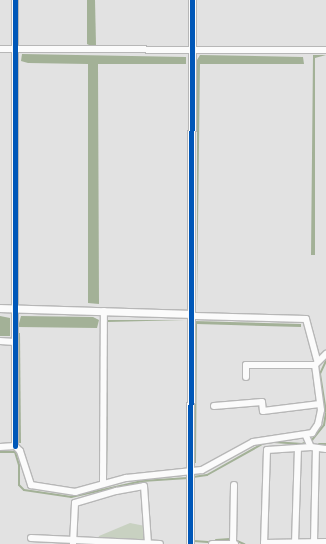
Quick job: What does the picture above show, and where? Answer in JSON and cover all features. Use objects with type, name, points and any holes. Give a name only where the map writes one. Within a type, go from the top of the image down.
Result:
[{"type":"street","points":[[15,0],[15,446],[24,459],[26,476],[31,485],[75,492],[103,483],[149,474],[188,473],[208,467],[266,443],[309,443],[326,448]]},
{"type":"street","points":[[190,544],[188,473],[192,0]]},
{"type":"street","points":[[0,49],[326,50]]},
{"type":"street","points":[[0,308],[104,310],[190,314],[194,316],[306,319],[316,362],[323,408],[309,443],[314,542]]},
{"type":"street","points":[[103,483],[104,310]]},
{"type":"street","points":[[0,341],[15,342]]},
{"type":"street","points":[[246,378],[246,365],[316,362],[326,354]]},
{"type":"street","points":[[214,406],[262,402],[263,411],[323,408]]},
{"type":"street","points":[[266,443],[298,449],[309,443]]},
{"type":"street","points":[[266,443],[264,543],[326,542]]},
{"type":"street","points":[[0,447],[15,446]]},
{"type":"street","points":[[295,543],[298,449]]},
{"type":"street","points":[[212,544],[234,544],[234,485]]},
{"type":"street","points":[[73,542],[75,503],[116,491],[144,486],[148,543]]},
{"type":"street","points":[[31,538],[73,542],[160,544]]},
{"type":"shaded area","points":[[87,0],[95,0],[96,45],[91,46],[87,44]]},
{"type":"shaded area","points":[[22,54],[186,57],[186,64],[98,64],[99,304],[88,303],[88,64],[28,63],[21,61]]},
{"type":"shaded area","points":[[200,55],[303,57],[304,64],[200,64],[197,309],[197,60]]},
{"type":"shaded area","points":[[313,55],[326,55],[315,58],[315,255],[311,255]]},
{"type":"shaded area","points":[[0,316],[10,318],[10,336],[0,336]]},
{"type":"shaded area","points":[[21,316],[93,317],[99,320],[97,328],[18,327]]},
{"type":"shaded area","points":[[106,320],[185,320],[108,322],[108,475]]},
{"type":"shaded area","points":[[194,321],[301,324],[301,327],[197,324],[196,463],[194,463]]},
{"type":"shaded area","points":[[18,333],[20,333],[21,443],[19,443]]},
{"type":"shaded area","points":[[130,523],[145,526],[147,541],[98,539],[99,536]]},
{"type":"waterway","points":[[326,361],[320,374],[326,412]]},
{"type":"waterway","points":[[274,442],[302,444],[312,440],[324,425],[326,413]]},
{"type":"waterway","points":[[193,477],[207,475],[264,443]]},
{"type":"waterway","points":[[319,444],[326,444]]},
{"type":"waterway","points":[[0,452],[15,452],[19,465],[19,485],[24,490],[71,497],[142,481],[188,478]]},
{"type":"waterway","points":[[216,540],[230,539]]},
{"type":"waterway","points":[[194,541],[208,542]]},
{"type":"waterway","points":[[237,541],[244,544]]},
{"type":"cycle path","points":[[15,0],[15,446]]},
{"type":"cycle path","points":[[190,544],[192,0]]}]
